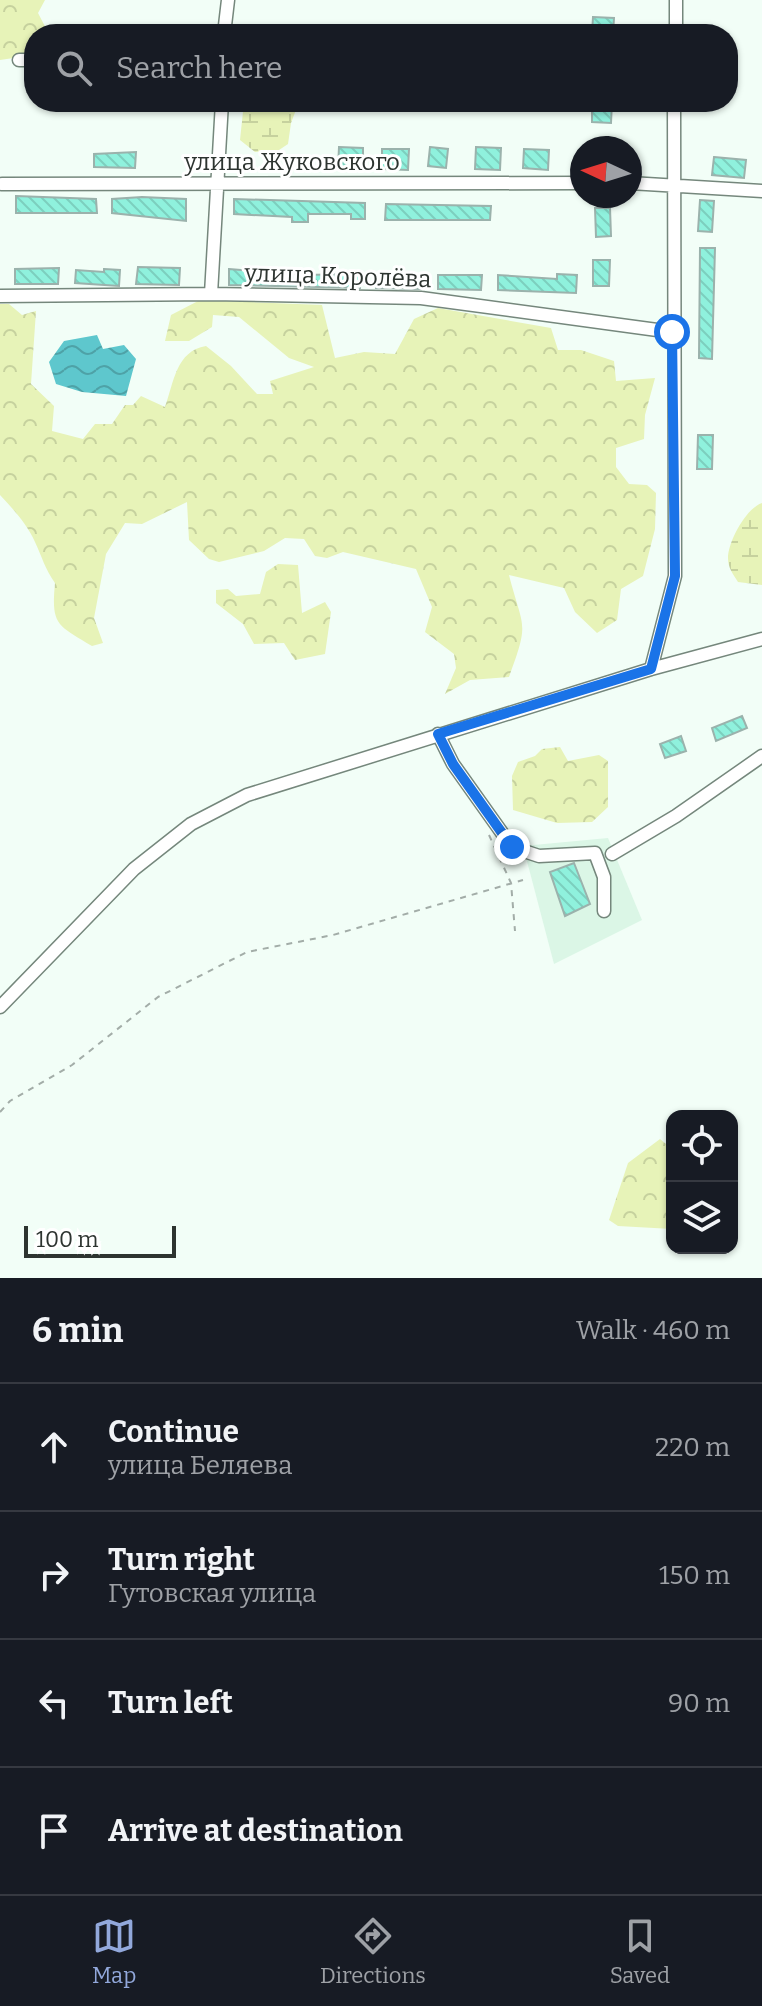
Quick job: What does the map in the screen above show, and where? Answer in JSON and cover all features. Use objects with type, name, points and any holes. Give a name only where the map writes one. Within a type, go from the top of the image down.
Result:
[{"type":"street","points":[[225,24],[228,0]]},
{"type":"street","points":[[676,0],[676,24]]},
{"type":"street","points":[[19,60],[24,60]]},
{"type":"street","points":[[211,294],[222,112]]},
{"type":"street","points":[[651,669],[675,576],[672,332],[674,112]]},
{"type":"street","name":"улица Жуковского","points":[[2,184],[570,183]]},
{"type":"street","points":[[642,183],[762,191]]},
{"type":"street","name":"улица Королёва","points":[[0,296],[211,294],[421,298],[672,332]]},
{"type":"street","points":[[0,1007],[134,869],[191,824],[247,795],[651,669],[762,639]]},
{"type":"street","points":[[438,734],[453,764],[512,847],[539,856],[595,853],[604,877],[604,911]]},
{"type":"street","points":[[612,854],[676,816],[762,756]]},
{"type":"path","points":[[489,834],[511,883],[515,931]]},
{"type":"path","points":[[0,1112],[10,1101],[72,1065],[158,997],[247,952],[333,935],[523,880]]},
{"type":"shaded area","points":[[608,838],[642,920],[554,964],[523,846]]},
{"type":"green space","points":[[0,0],[45,0],[38,13],[44,24],[24,24],[24,56],[0,60]]},
{"type":"green space","points":[[243,112],[295,112],[288,144],[279,150],[255,152],[240,140]]},
{"type":"green space","points":[[200,300],[322,305],[335,358],[364,352],[395,354],[414,319],[438,308],[551,328],[558,350],[581,350],[614,361],[616,381],[655,378],[645,415],[644,439],[616,448],[616,467],[629,484],[647,485],[656,493],[655,529],[643,576],[621,589],[617,620],[597,633],[575,612],[564,588],[509,575],[521,616],[522,634],[509,677],[470,680],[445,694],[456,668],[454,654],[425,632],[432,607],[416,569],[343,552],[327,558],[315,556],[304,539],[285,538],[264,551],[219,562],[209,559],[189,540],[187,502],[142,524],[125,523],[106,554],[94,618],[103,643],[92,646],[64,628],[54,608],[55,583],[28,529],[0,495],[0,304],[9,304],[22,315],[36,311],[31,384],[54,406],[52,431],[83,439],[95,424],[112,424],[125,405],[133,405],[141,396],[165,407],[182,361],[196,349],[206,346],[231,366],[257,394],[273,394],[270,381],[314,367],[289,358],[239,317],[213,315],[212,327],[189,341],[165,341],[171,315]]},
{"type":"green space","points":[[762,503],[762,585],[738,582],[728,562],[731,543],[744,518]]},
{"type":"green space","points":[[278,564],[298,565],[302,613],[325,602],[331,612],[325,654],[295,660],[284,643],[254,644],[243,624],[216,603],[216,590],[228,589],[236,596],[260,594],[266,572]]},
{"type":"green space","points":[[560,747],[568,761],[599,755],[608,761],[608,807],[592,822],[557,823],[513,810],[512,776],[518,762],[535,756],[542,749]]},
{"type":"green space","points":[[660,1139],[666,1144],[666,1229],[618,1226],[609,1220],[628,1163]]},
{"type":"water","points":[[97,335],[103,349],[124,345],[136,359],[126,396],[82,392],[56,384],[49,362],[64,341]]},
{"type":"building","points":[[593,17],[614,18],[614,24],[593,24]]},
{"type":"building","points":[[592,112],[612,112],[611,123],[592,122]]},
{"type":"building","points":[[339,147],[363,148],[363,170],[338,169]]},
{"type":"building","points":[[430,147],[448,149],[446,168],[428,166]]},
{"type":"building","points":[[476,147],[501,148],[500,170],[475,169]]},
{"type":"building","points":[[382,149],[409,149],[408,170],[382,169]]},
{"type":"building","points":[[524,149],[549,150],[548,170],[523,168]]},
{"type":"building","points":[[136,152],[135,168],[94,167],[94,154]]},
{"type":"building","points":[[714,157],[746,160],[744,178],[712,175]]},
{"type":"building","points":[[16,196],[96,199],[97,213],[16,213]]},
{"type":"building","points":[[112,199],[186,199],[186,221],[112,213]]},
{"type":"building","points":[[234,199],[365,203],[365,219],[351,219],[351,214],[308,214],[308,222],[292,222],[292,217],[234,214]]},
{"type":"building","points":[[700,200],[714,201],[712,232],[698,231]]},
{"type":"building","points":[[386,204],[491,206],[490,220],[385,220]]},
{"type":"building","points":[[595,208],[610,208],[611,236],[596,237]]},
{"type":"building","points":[[700,248],[715,248],[712,359],[699,358]]},
{"type":"building","points":[[593,260],[610,260],[609,286],[593,286]]},
{"type":"building","points":[[138,267],[180,268],[179,285],[136,284]]},
{"type":"building","points":[[59,268],[58,284],[15,284],[15,269]]},
{"type":"building","points":[[104,269],[120,270],[119,286],[75,283],[76,270],[104,272]]},
{"type":"building","points":[[229,269],[301,275],[361,274],[360,288],[229,285]]},
{"type":"building","points":[[557,274],[577,275],[576,293],[498,290],[498,275],[557,279]]},
{"type":"building","points":[[377,275],[422,275],[421,289],[376,288]]},
{"type":"building","points":[[438,275],[482,275],[481,290],[438,289]]},
{"type":"building","points":[[698,435],[713,435],[712,469],[697,469]]},
{"type":"building","points":[[742,716],[747,728],[716,741],[712,728]]},
{"type":"building","points":[[681,736],[686,751],[665,758],[660,744]]},
{"type":"building","points":[[574,863],[590,904],[565,916],[550,872]]},
{"type":"route","points":[[512,847],[453,764],[438,734],[651,669],[675,576],[672,332]]}]
